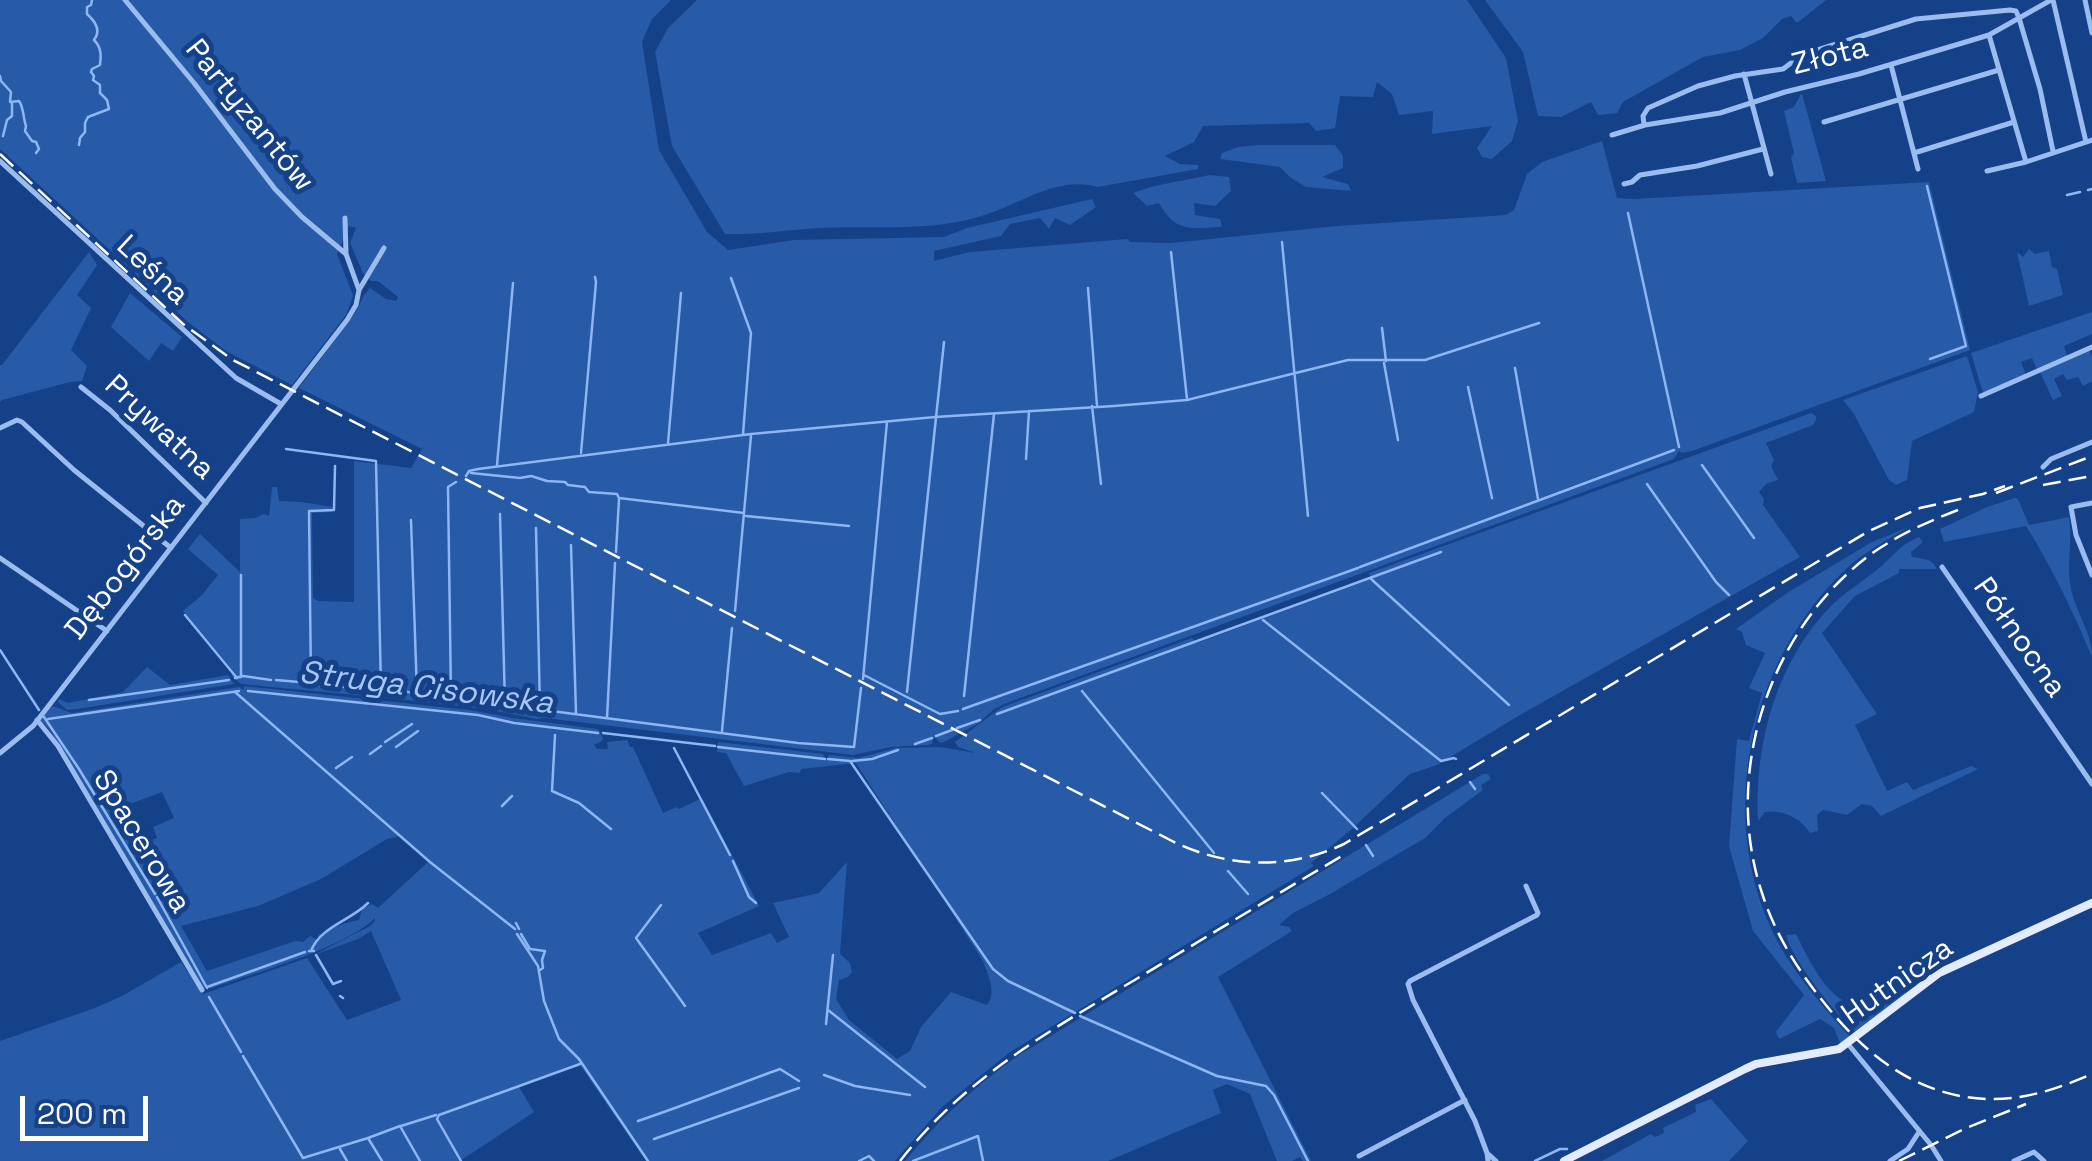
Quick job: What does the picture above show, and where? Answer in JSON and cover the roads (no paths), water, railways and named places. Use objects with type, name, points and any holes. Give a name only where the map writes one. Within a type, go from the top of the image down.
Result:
[{"type":"main road","name":"Hutnicza","points":[[1564,1161],[1745,1068],[1831,1052],[1848,1044],[1939,973],[2092,903]]},
{"type":"street","name":"Partyzantów","points":[[125,0],[275,189],[346,254]]},
{"type":"street","points":[[1987,171],[2089,141],[2052,0]]},
{"type":"street","name":"Złota","points":[[1612,134],[1720,113],[1891,65],[1989,35],[2052,0]]},
{"type":"street","points":[[2085,0],[2092,33]]},
{"type":"street","points":[[1644,125],[1644,113],[1652,105],[1698,86],[1783,69],[1814,51],[1923,18],[2010,10],[2019,18],[2053,151]]},
{"type":"street","points":[[1989,35],[2026,162]]},
{"type":"street","points":[[1891,65],[1918,169]]},
{"type":"street","points":[[1824,122],[1998,70]]},
{"type":"street","points":[[1744,74],[1771,174]]},
{"type":"street","points":[[1914,153],[2014,122]]},
{"type":"street","points":[[1624,184],[1640,175],[1763,149]]},
{"type":"street","name":"Leśna","points":[[0,161],[236,378],[281,404]]},
{"type":"street","points":[[345,218],[346,254],[359,290]]},
{"type":"street","points":[[281,404],[350,314],[384,248]]},
{"type":"street","points":[[1981,396],[2092,348]]},
{"type":"street","name":"Prywatna","points":[[81,387],[206,502]]},
{"type":"street","name":"Dębogórska","points":[[0,754],[37,720],[281,404]]},
{"type":"street","points":[[0,428],[17,420],[22,422],[74,470],[171,548]]},
{"type":"street","points":[[2043,466],[2050,459],[2092,442]]},
{"type":"street","points":[[2092,503],[2071,506],[2076,534],[2092,575]]},
{"type":"street","points":[[0,558],[106,631]]},
{"type":"street","name":"Północna","points":[[1942,568],[2092,784]]},
{"type":"street","name":"Spacerowa","points":[[37,720],[58,746],[202,990]]},
{"type":"street","points":[[1496,1161],[1488,1157],[1465,1100],[1408,984],[1537,915],[1526,886]]},
{"type":"street","points":[[1848,1044],[1941,1161]]},
{"type":"street","points":[[1359,1156],[1465,1100]]},
{"type":"street","points":[[1890,1161],[1908,1149],[1920,1131]]},
{"type":"street","points":[[2014,1161],[2036,1153],[2044,1161]]},
{"type":"waterway","points":[[79,145],[88,117],[109,109],[91,72],[100,65],[101,58],[94,40],[96,26],[87,14],[92,0]]},
{"type":"waterway","points":[[0,76],[11,92],[10,102],[21,104],[25,131],[36,142],[36,153]]},
{"type":"waterway","points":[[3,136],[12,116],[12,103]]},
{"type":"waterway","points":[[1927,186],[1966,346],[1930,359]]},
{"type":"waterway","points":[[2088,190],[2092,189]]},
{"type":"waterway","points":[[2067,195],[2080,192]]},
{"type":"waterway","points":[[1628,213],[1679,447]]},
{"type":"waterway","points":[[1282,242],[1308,516]]},
{"type":"waterway","points":[[1171,252],[1187,399]]},
{"type":"waterway","points":[[581,453],[595,277]]},
{"type":"waterway","points":[[731,278],[751,333],[743,434]]},
{"type":"waterway","points":[[497,465],[513,283]]},
{"type":"waterway","points":[[1088,288],[1097,406]]},
{"type":"waterway","points":[[668,443],[681,293]]},
{"type":"waterway","points":[[466,476],[478,469],[751,434],[1187,400],[1348,360],[1425,360],[1539,323]]},
{"type":"waterway","points":[[1382,328],[1386,361]]},
{"type":"waterway","points":[[907,692],[944,342]]},
{"type":"waterway","points":[[1384,363],[1398,440]]},
{"type":"waterway","points":[[1515,368],[1538,499]]},
{"type":"waterway","points":[[1468,387],[1492,498]]},
{"type":"waterway","points":[[1092,406],[1101,484]]},
{"type":"waterway","points":[[1026,459],[1029,411]]},
{"type":"waterway","points":[[964,696],[994,414]]},
{"type":"waterway","points":[[863,679],[887,422]]},
{"type":"waterway","points":[[735,611],[751,436]]},
{"type":"waterway","points":[[286,449],[376,461],[381,689],[386,690]]},
{"type":"waterway","points":[[1360,567],[1674,450]]},
{"type":"waterway","points":[[1702,465],[1754,538]]},
{"type":"waterway","points":[[276,680],[311,683],[309,511],[334,510],[335,466]]},
{"type":"waterway","points":[[471,473],[531,476],[585,487],[589,492],[617,494],[619,498],[744,513]]},
{"type":"waterway","points":[[451,697],[448,487],[456,482]]},
{"type":"waterway","points":[[1647,484],[1729,595]]},
{"type":"waterway","points":[[616,552],[619,499]]},
{"type":"waterway","points":[[482,702],[505,705],[500,514]]},
{"type":"waterway","points":[[746,516],[849,526]]},
{"type":"waterway","points":[[411,520],[417,693]]},
{"type":"waterway","points":[[536,528],[540,710]]},
{"type":"waterway","points":[[571,545],[576,713]]},
{"type":"waterway","points":[[997,714],[1441,552]]},
{"type":"waterway","points":[[607,718],[615,563]]},
{"type":"waterway","points":[[963,709],[1358,568]]},
{"type":"waterway","points":[[241,575],[241,677]]},
{"type":"waterway","points":[[1370,578],[1509,705]]},
{"type":"waterway","points":[[185,615],[237,678]]},
{"type":"waterway","points":[[1263,620],[1441,761],[1456,759]]},
{"type":"waterway","points":[[722,731],[732,628]]},
{"type":"waterway","name":"Struga Cisowska","points":[[0,650],[39,710]]},
{"type":"waterway","points":[[864,675],[940,714],[958,711]]},
{"type":"waterway","points":[[235,678],[271,680]]},
{"type":"waterway","points":[[89,700],[229,680]]},
{"type":"waterway","points":[[311,683],[353,688]]},
{"type":"waterway","points":[[359,688],[380,689]]},
{"type":"waterway","points":[[505,705],[854,747],[861,688]]},
{"type":"waterway","points":[[393,690],[476,701]]},
{"type":"waterway","name":"Struga Cisowska","points":[[48,719],[239,691]]},
{"type":"waterway","name":"Struga Cisowska","points":[[248,691],[478,715],[598,733]]},
{"type":"waterway","points":[[1082,691],[1214,853]]},
{"type":"waterway","points":[[235,692],[430,862],[515,929]]},
{"type":"waterway","points":[[44,717],[155,894]]},
{"type":"waterway","points":[[957,728],[980,720]]},
{"type":"waterway","points":[[385,742],[412,724]]},
{"type":"waterway","points":[[936,736],[952,730]]},
{"type":"waterway","points":[[396,747],[418,731]]},
{"type":"waterway","name":"Struga Cisowska","points":[[603,733],[715,746]]},
{"type":"waterway","points":[[555,735],[552,791],[579,803],[611,829]]},
{"type":"waterway","points":[[915,744],[932,738]]},
{"type":"waterway","points":[[370,754],[381,746]]},
{"type":"waterway","name":"Struga Cisowska","points":[[718,747],[825,759]]},
{"type":"waterway","points":[[674,748],[730,855]]},
{"type":"waterway","points":[[852,761],[898,750]]},
{"type":"waterway","points":[[336,768],[352,757]]},
{"type":"waterway","name":"Struga Cisowska","points":[[828,759],[850,761],[993,969],[1008,981],[1075,1013]]},
{"type":"waterway","points":[[1470,782],[1475,789]]},
{"type":"waterway","points":[[1322,793],[1357,829]]},
{"type":"waterway","points":[[502,806],[512,796]]},
{"type":"waterway","points":[[1366,845],[1373,856]]},
{"type":"waterway","points":[[733,861],[749,897],[756,903]]},
{"type":"waterway","points":[[1228,871],[1248,894]]},
{"type":"waterway","points":[[157,897],[207,988]]},
{"type":"waterway","points":[[311,951],[328,930],[368,903]]},
{"type":"waterway","points":[[661,905],[636,938],[685,1006]]},
{"type":"waterway","points":[[516,923],[519,929]]},
{"type":"waterway","points":[[517,934],[538,966],[544,1001],[559,1039],[579,1059],[648,1161]]},
{"type":"waterway","points":[[521,934],[530,949],[545,951],[540,970]]},
{"type":"waterway","points":[[309,951],[314,951]]},
{"type":"waterway","points":[[207,987],[305,952]]},
{"type":"waterway","points":[[316,955],[333,984],[341,981]]},
{"type":"waterway","points":[[826,1024],[833,955]]},
{"type":"waterway","points":[[209,997],[241,1052]]},
{"type":"waterway","points":[[828,1010],[925,1087]]},
{"type":"waterway","name":"Struga Cisowska","points":[[1080,1016],[1217,1076],[1266,1086],[1308,1161]]},
{"type":"waterway","points":[[243,1056],[303,1158],[368,1138],[382,1161]]},
{"type":"waterway","points":[[461,1161],[437,1119],[439,1115],[580,1064]]},
{"type":"waterway","points":[[638,1121],[780,1069],[799,1081]]},
{"type":"waterway","points":[[824,1075],[855,1086],[910,1095]]},
{"type":"waterway","points":[[654,1139],[799,1088]]},
{"type":"waterway","points":[[401,1126],[436,1115]]},
{"type":"waterway","points":[[368,1138],[400,1126],[420,1161]]},
{"type":"waterway","points":[[913,1161],[978,1136],[983,1161]]},
{"type":"waterway","points":[[340,1149],[347,1161]]},
{"type":"waterway","name":"Struga Cisowska","points":[[1535,1161],[1567,1149]]},
{"type":"waterway","points":[[859,1161],[869,1156],[874,1161]]},
{"type":"railway","points":[[0,154],[183,324],[233,360],[1174,842],[1237,861],[1280,862],[1344,844],[1869,531],[1920,508],[2005,486]]},
{"type":"railway","points":[[1996,493],[2092,456]]},
{"type":"railway","points":[[2043,485],[2092,476]]},
{"type":"railway","points":[[1958,510],[1913,529],[1871,554],[1835,585],[1805,622],[1781,663],[1763,707],[1752,753],[1748,800],[1751,847],[1768,909],[1799,969],[1846,1028],[1900,1073],[1942,1092],[1990,1099],[2042,1092],[2092,1074]]},
{"type":"railway","points":[[900,1161],[950,1106],[1008,1060],[1069,1019],[1342,856]]},
{"type":"railway","points":[[1899,1161],[2026,1104]]}]
